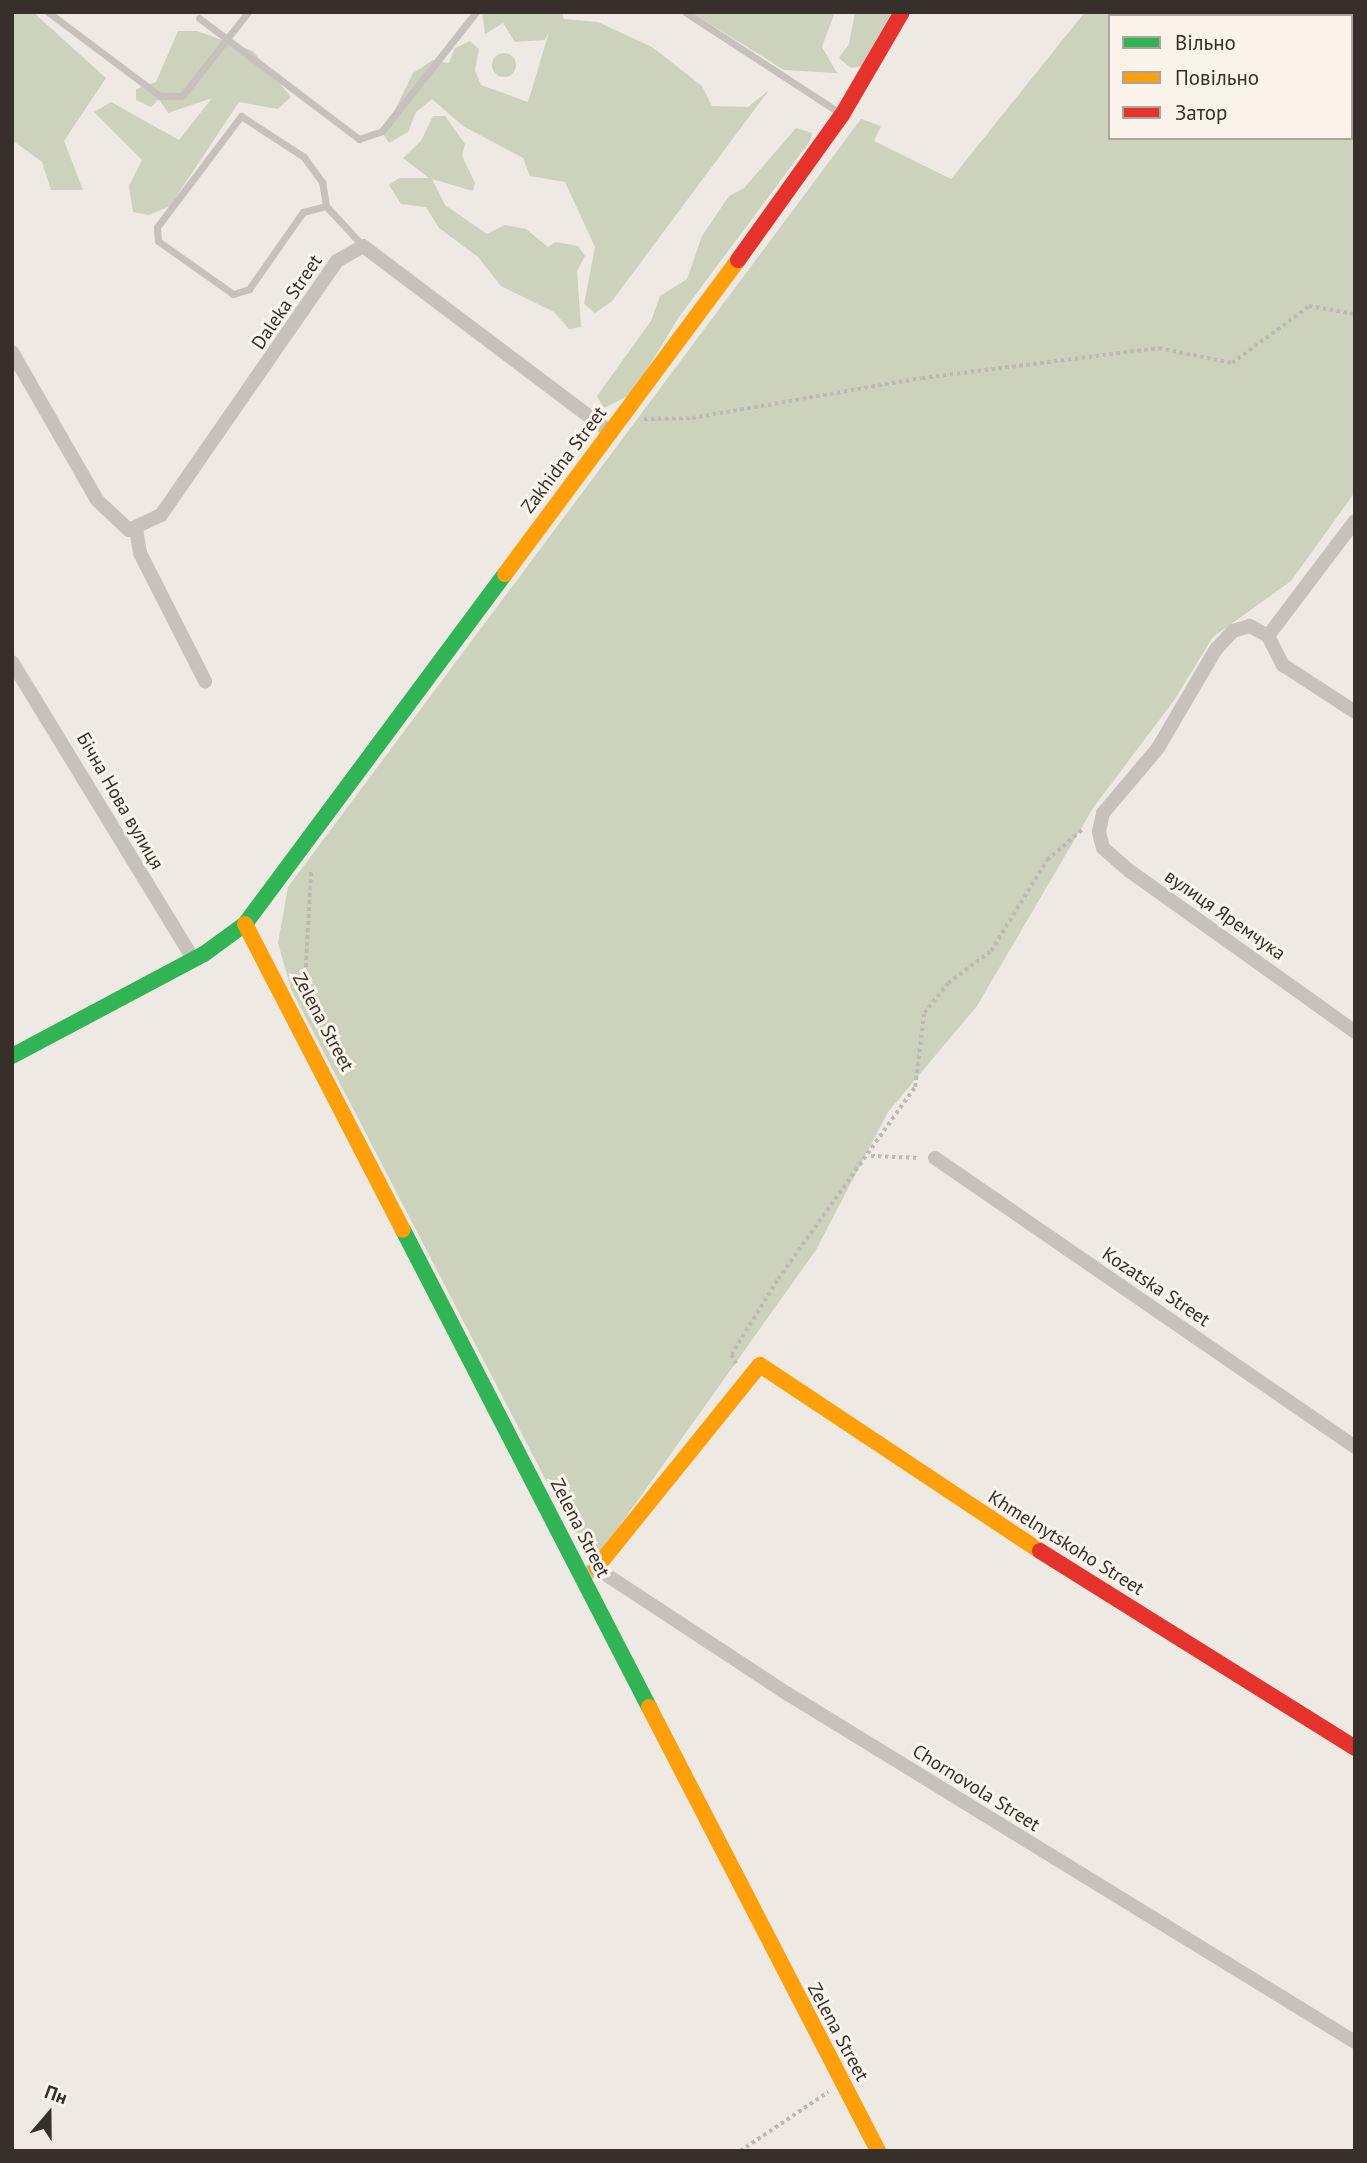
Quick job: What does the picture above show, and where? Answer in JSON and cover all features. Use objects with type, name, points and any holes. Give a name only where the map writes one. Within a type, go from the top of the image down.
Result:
[{"type":"street","name":"Zakhidna Street","points":[[12,1056],[193,959],[245,924],[611,433],[842,115],[902,12]]},
{"type":"street","points":[[363,246],[611,433]]},
{"type":"street","name":"Daleka Street","points":[[135,528],[161,514],[337,261],[363,246]]},
{"type":"street","points":[[12,352],[97,500],[114,520],[135,528],[140,554],[205,681]]},
{"type":"street","points":[[1268,636],[1355,522]]},
{"type":"street","points":[[1103,813],[1158,748],[1233,631],[1250,626],[1268,636],[1283,665],[1355,712]]},
{"type":"street","name":"Бічна Нова вулиця","points":[[12,662],[193,959]]},
{"type":"street","name":"вулиця Яремчука","points":[[1103,813],[1103,848],[1355,1032]]},
{"type":"street","name":"Zelena Street","points":[[245,924],[304,1031],[878,2151]]},
{"type":"street","name":"Kozatska Street","points":[[935,1158],[1355,1447]]},
{"type":"street","name":"Khmelnytskoho Street","points":[[743,1378],[760,1365],[993,1522],[1355,1748]]},
{"type":"street","points":[[581,1576],[596,1568],[743,1378]]},
{"type":"street","name":"Chornovola Street","points":[[596,1568],[788,1694],[1355,2042]]},
{"type":"lane","points":[[48,12],[160,96],[182,96],[248,12]]},
{"type":"lane","points":[[199,18],[228,38],[340,129],[374,138],[476,12]]},
{"type":"lane","points":[[685,12],[842,115]]},
{"type":"lane","points":[[326,206],[303,212],[249,289],[233,294],[158,240],[158,227],[240,116],[304,157],[322,182],[326,206],[363,246]]},
{"type":"path","points":[[621,419],[692,418],[922,378],[1159,348],[1232,363],[1309,306],[1355,314]]},
{"type":"path","points":[[743,1378],[731,1355],[778,1279],[871,1156],[915,1087],[924,1013],[948,983],[991,951],[1047,860],[1103,813]]},
{"type":"path","points":[[304,1031],[304,924],[317,827]]},
{"type":"path","points":[[871,1156],[935,1158]]},
{"type":"path","points":[[740,2151],[842,2084]]},
{"type":"green space","points":[[12,12],[33,12],[106,78],[64,141],[83,190],[51,190],[42,162],[12,140]]},
{"type":"green space","points":[[482,12],[562,12],[564,19],[598,22],[652,47],[702,86],[712,106],[748,107],[769,90],[612,301],[595,313],[584,304],[595,247],[565,182],[530,176],[523,158],[463,126],[432,99],[416,112],[408,132],[389,143],[383,134],[413,73],[433,60],[449,63],[455,48],[470,41],[479,49],[475,70],[481,85],[528,102],[549,32],[545,40],[515,42],[503,23],[485,34]]},
{"type":"green space","points":[[691,12],[835,12],[822,47],[837,73],[784,70]]},
{"type":"green space","points":[[855,12],[892,12],[862,66],[851,68],[839,58],[849,44]]},
{"type":"green space","points":[[1085,12],[1355,12],[1355,492],[1291,581],[1213,637],[1175,699],[1093,808],[977,1006],[888,1112],[816,1250],[596,1559],[582,1550],[291,989],[278,943],[288,887],[861,119],[881,126],[874,141],[951,179]]},
{"type":"green space","points":[[178,31],[197,31],[253,51],[291,97],[278,109],[239,102],[170,206],[149,215],[133,212],[129,186],[142,160],[94,112],[111,102],[179,140],[212,98],[168,113],[159,99],[151,107],[136,100],[136,89],[156,82]]},
{"type":"green space","points":[[504,53],[515,60],[516,65],[509,76],[504,77],[493,70],[492,65],[499,54]]},
{"type":"green space","points":[[433,116],[445,116],[465,144],[462,156],[475,183],[473,191],[432,179],[445,205],[487,234],[505,225],[526,229],[548,247],[555,242],[578,246],[585,256],[577,271],[581,327],[569,329],[554,312],[501,286],[478,257],[439,228],[426,207],[401,204],[389,185],[399,178],[429,178],[403,158],[421,141]]},
{"type":"green space","points":[[796,128],[812,133],[810,141],[679,317],[632,394],[604,408],[597,396],[651,321],[660,296],[687,279],[702,236],[729,196],[744,188]]},
{"type":"traffic: fast","points":[[12,1056],[204,954],[245,924],[505,574]]},
{"type":"traffic: fast","points":[[403,1230],[649,1707]]},
{"type":"traffic: slow","points":[[505,574],[738,260]]},
{"type":"traffic: slow","points":[[245,924],[403,1230]]},
{"type":"traffic: slow","points":[[596,1568],[760,1365],[1040,1551]]},
{"type":"traffic: slow","points":[[649,1707],[878,2151]]},
{"type":"traffic: jam","points":[[738,260],[842,115],[902,12]]},
{"type":"traffic: jam","points":[[1040,1551],[1355,1748]]}]
